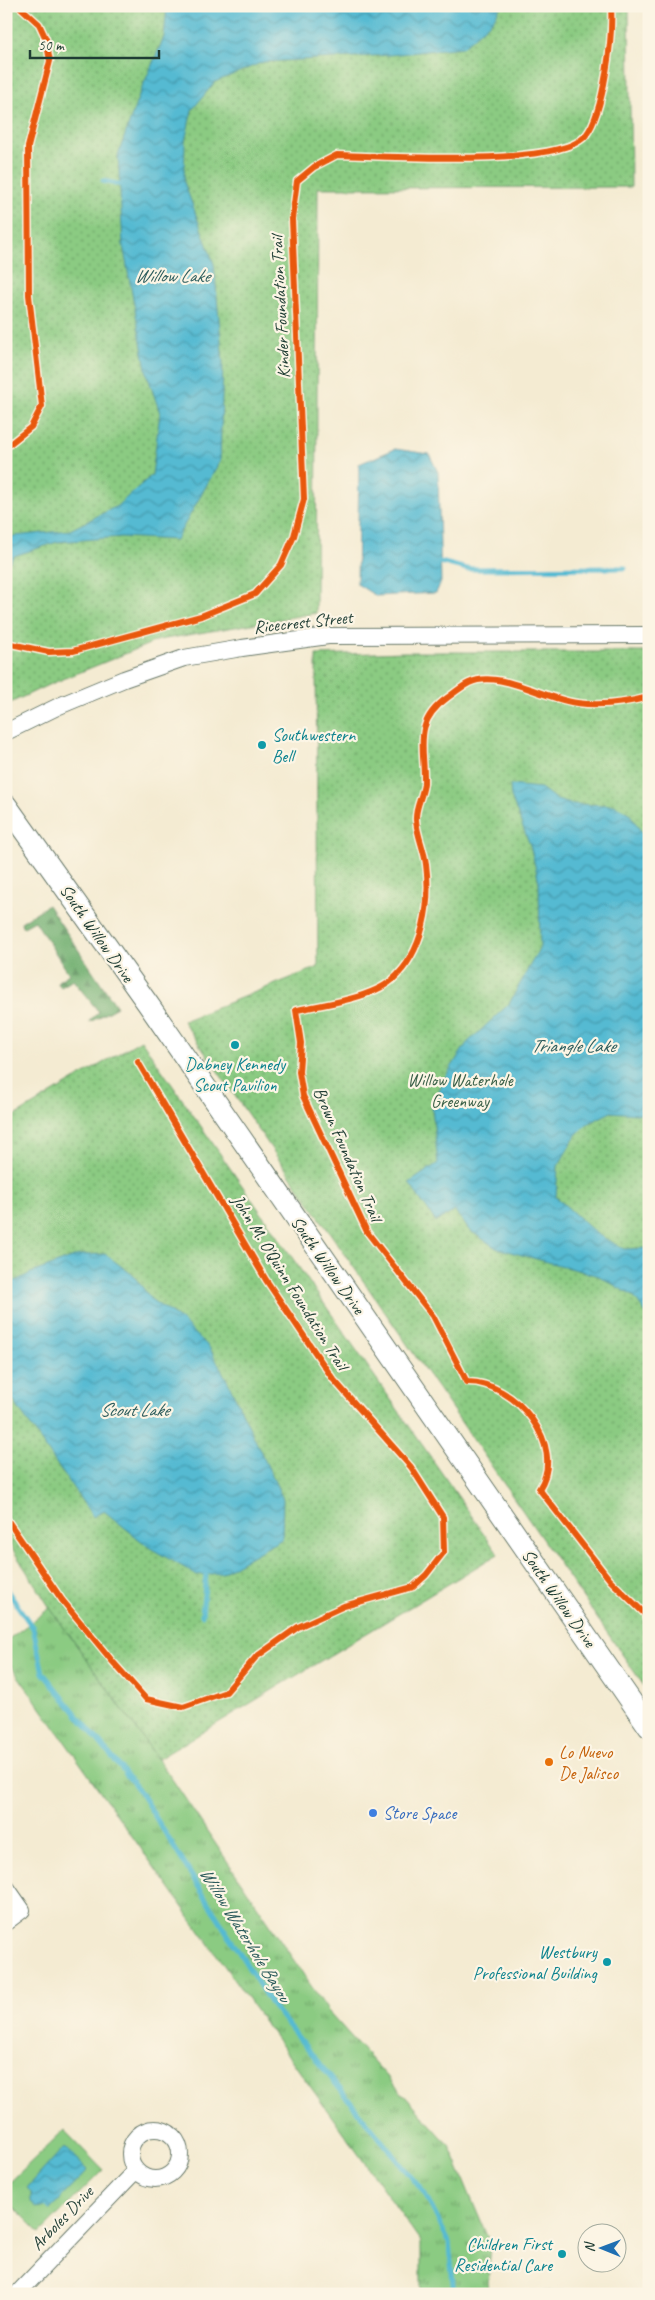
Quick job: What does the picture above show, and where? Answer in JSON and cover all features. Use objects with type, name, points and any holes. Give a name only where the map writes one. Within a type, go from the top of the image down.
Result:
[{"type":"street","name":"Ricecrest Street","points":[[6,732],[59,706],[124,679],[184,658],[242,648],[328,636],[649,635]]},
{"type":"street","name":"South Willow Drive","points":[[6,805],[152,1010],[649,1727]]},
{"type":"street","points":[[6,1887],[22,1910],[6,1922]]},
{"type":"street","name":"Arboles Drive","points":[[17,2294],[136,2170]]},
{"type":"green space","points":[[6,6],[629,6],[631,187],[318,188],[316,613],[159,640],[46,686],[6,705]]},
{"type":"green space","name":"Willow Waterhole Greenway","points":[[404,652],[649,652],[649,1693],[183,1021],[318,967],[316,655]]},
{"type":"green space","points":[[48,905],[117,1007],[90,1022],[99,1012],[73,980],[61,987],[58,984],[58,981],[69,974],[35,921],[24,927],[22,926],[21,922]]},
{"type":"green space","points":[[141,1040],[498,1554],[158,1759],[50,1608],[6,1539],[6,1121]]},
{"type":"green space","points":[[50,1608],[172,1779],[328,2011],[449,2145],[491,2246],[487,2294],[421,2294],[421,2242],[6,1659],[6,1641]]},
{"type":"green space","points":[[64,2130],[103,2170],[40,2233],[6,2199],[6,2186]]},
{"type":"green space","points":[[587,2290],[588,2294],[530,2294],[529,2292]]},
{"type":"water","name":"Willow Lake","points":[[167,6],[501,6],[493,20],[463,47],[390,55],[263,62],[215,82],[192,110],[185,141],[184,182],[214,264],[223,363],[220,461],[176,540],[121,537],[57,542],[14,556],[6,566],[6,537],[70,530],[117,506],[152,475],[160,413],[147,374],[123,245],[118,155],[139,95],[164,37]]},
{"type":"water","points":[[395,449],[429,454],[438,472],[441,582],[436,593],[376,596],[357,584],[359,464]]},
{"type":"water","name":"Triangle Lake","points":[[510,785],[541,788],[557,800],[571,804],[614,805],[629,813],[642,833],[649,864],[649,1115],[611,1112],[587,1124],[576,1135],[558,1166],[556,1197],[597,1234],[624,1249],[649,1248],[649,1318],[634,1297],[599,1276],[496,1248],[469,1230],[455,1211],[436,1222],[409,1183],[438,1163],[432,1108],[445,1077],[467,1043],[509,1004],[540,947],[539,882],[530,845],[511,797]]},
{"type":"water","name":"Scout Lake","points":[[105,1254],[133,1275],[152,1300],[181,1320],[209,1347],[228,1382],[283,1499],[282,1539],[222,1573],[197,1575],[150,1548],[104,1511],[93,1517],[6,1390],[6,1286],[31,1273],[79,1255]]},
{"type":"water","points":[[64,2147],[88,2170],[49,2210],[45,2206],[38,2208],[31,2202],[31,2192],[27,2188]]},
{"type":"waterway","points":[[103,181],[127,186]]},
{"type":"waterway","points":[[440,562],[467,569],[625,568]]},
{"type":"waterway","points":[[6,1276],[18,1287]]},
{"type":"waterway","points":[[202,1615],[206,1574],[203,1569]]},
{"type":"waterway","name":"Willow Waterhole Bayou","points":[[6,1589],[33,1628],[43,1673],[138,1789],[271,2004],[425,2194],[449,2242],[454,2294]]},
{"type":"cycle path","points":[[6,447],[31,427],[42,406],[29,295],[28,147],[50,61],[46,39],[39,24],[19,6]]},
{"type":"cycle path","name":"Kinder Foundation Trail","points":[[6,643],[49,652],[73,651],[201,616],[255,594],[281,565],[294,536],[304,499],[292,219],[297,181],[314,167],[337,155],[469,158],[543,152],[570,145],[586,135],[598,109],[609,54],[611,6]]},
{"type":"cycle path","name":"Brown Foundation Trail","points":[[649,697],[613,703],[577,703],[508,682],[481,680],[463,686],[436,707],[425,727],[422,747],[424,783],[416,820],[425,858],[427,895],[423,926],[412,956],[392,980],[372,992],[346,1000],[296,1010],[301,1043],[299,1072],[303,1096],[367,1232],[433,1316],[467,1382],[485,1385],[502,1392],[518,1404],[531,1419],[541,1436],[547,1454],[546,1472],[539,1489],[610,1580],[645,1614],[649,1632]]},
{"type":"cycle path","name":"John M. O'Quinn Foundation Trail","points":[[6,1518],[62,1600],[146,1699],[183,1707],[226,1692],[256,1657],[298,1627],[344,1606],[413,1587],[426,1575],[444,1552],[443,1517],[411,1467],[333,1379],[266,1280],[138,1062]]},
{"type":"place","name":"Southwestern Bell","points":[[262,745]]},
{"type":"place","name":"Dabney Kennedy Scout Pavilion","points":[[235,1045]]},
{"type":"place","name":"Lo Nuevo De Jalisco","points":[[549,1762]]},
{"type":"place","name":"Store Space","points":[[373,1813]]},
{"type":"place","name":"Westbury Professional Building","points":[[607,1962]]},
{"type":"place","name":"Children First Residential Care","points":[[562,2254]]}]
